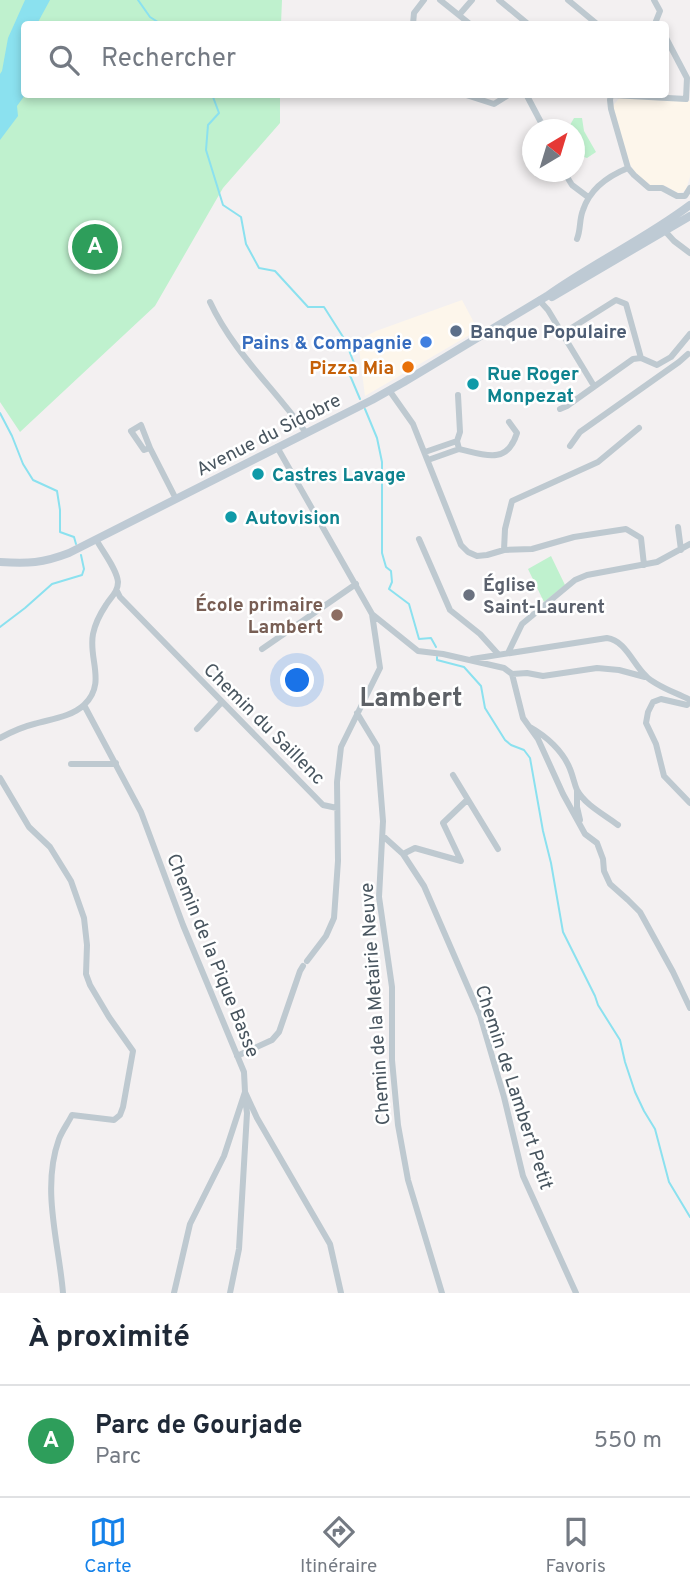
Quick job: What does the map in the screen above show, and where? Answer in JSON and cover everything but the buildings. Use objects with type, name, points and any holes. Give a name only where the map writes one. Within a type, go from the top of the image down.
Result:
[{"type":"main road","name":"Avenue du Sidobre","points":[[663,228],[690,205]]},
{"type":"main road","name":"Avenue du Sidobre","points":[[0,562],[25,564],[48,561],[69,553],[389,390],[573,278],[690,216]]},
{"type":"street","points":[[413,21],[414,13],[424,0]]},
{"type":"street","points":[[440,0],[466,21]]},
{"type":"street","points":[[459,15],[472,0]]},
{"type":"street","points":[[499,0],[524,21]]},
{"type":"street","points":[[568,0],[593,21]]},
{"type":"street","points":[[654,0],[660,11],[656,21]]},
{"type":"street","points":[[667,98],[685,99],[687,78],[669,44]]},
{"type":"street","points":[[475,98],[494,104],[504,98]]},
{"type":"street","points":[[528,98],[539,119]]},
{"type":"street","points":[[611,98],[611,109],[628,168],[634,175],[649,188],[662,188],[681,196],[687,195],[690,188]]},
{"type":"street","points":[[577,239],[588,197],[600,184],[628,168]]},
{"type":"street","points":[[570,182],[588,197]]},
{"type":"street","points":[[663,228],[674,242],[690,253]]},
{"type":"street","points":[[539,300],[548,310],[594,386]]},
{"type":"street","points":[[564,337],[570,329],[617,300],[625,304],[641,358]]},
{"type":"street","points":[[210,302],[244,356],[306,433]]},
{"type":"street","points":[[657,365],[671,357],[690,334]]},
{"type":"street","points":[[570,446],[580,432],[688,354]]},
{"type":"street","points":[[560,409],[633,359],[641,358],[657,365]]},
{"type":"street","points":[[657,365],[658,376]]},
{"type":"street","points":[[389,390],[413,424],[461,545],[468,552],[477,556],[504,550],[532,549],[574,537],[626,529],[641,538],[644,565]]},
{"type":"street","points":[[458,395],[459,449]]},
{"type":"street","points":[[428,460],[459,449],[493,457],[513,444],[517,433],[509,422]]},
{"type":"street","points":[[504,550],[505,529],[512,501],[598,462],[639,428]]},
{"type":"street","points":[[425,452],[457,441]]},
{"type":"street","points":[[237,1056],[272,1040],[279,1032],[300,971],[326,936],[334,918],[338,861],[337,782],[341,747],[380,668],[372,614],[277,447]]},
{"type":"street","points":[[150,448],[176,499]]},
{"type":"street","points":[[678,527],[681,550]]},
{"type":"street","points":[[0,738],[23,728],[68,715],[84,705],[93,692],[97,674],[92,648],[93,632],[99,616],[117,591],[118,583],[96,539]]},
{"type":"street","points":[[419,539],[450,610],[480,634],[498,654]]},
{"type":"street","points":[[508,653],[522,624],[575,580],[587,575],[657,562],[690,544]]},
{"type":"street","points":[[262,649],[356,584]]},
{"type":"street","name":"Chemin du Saillenc","points":[[117,591],[323,805],[337,808]]},
{"type":"street","points":[[372,614],[418,652],[443,654],[504,668],[512,674],[523,718],[538,739],[581,828],[597,843],[610,884],[640,912],[690,1008]]},
{"type":"street","points":[[467,660],[607,638],[614,639],[621,645],[647,678]]},
{"type":"street","points":[[512,674],[543,676],[597,668],[619,670],[647,678],[690,701],[687,705],[661,699],[653,702],[646,723],[656,744],[664,776],[690,803]]},
{"type":"street","points":[[197,729],[222,702]]},
{"type":"street","name":"Chemin de la Pique Basse","points":[[84,705],[141,812],[183,925],[244,1072],[245,1092],[257,1118],[330,1244],[341,1293]]},
{"type":"street","name":"Chemin de la Metairie Neuve","points":[[357,713],[377,746],[383,836],[379,897],[392,987],[393,1060],[398,1125],[408,1180],[442,1293]]},
{"type":"street","points":[[528,726],[542,733],[564,755],[577,791],[581,828]]},
{"type":"street","points":[[71,764],[116,763]]},
{"type":"street","points":[[453,775],[498,849]]},
{"type":"street","points":[[0,778],[29,827],[50,847],[71,881],[83,918],[87,945],[86,974],[90,985],[132,1051],[120,1115],[114,1120],[72,1115],[59,1138],[52,1169],[51,1197],[62,1293]]},
{"type":"street","points":[[577,791],[588,804],[618,825]]},
{"type":"street","points":[[403,854],[415,848],[461,861],[443,823],[467,800]]},
{"type":"street","name":"Chemin de Lambert Petit","points":[[383,836],[403,854],[424,886],[480,1015],[523,1176],[576,1293]]},
{"type":"street","points":[[174,1293],[190,1224],[224,1156],[245,1092]]},
{"type":"street","points":[[230,1293],[239,1249],[247,1113],[245,1092]]},
{"type":"shaded area","points":[[619,98],[690,101],[690,177],[683,192],[678,193],[666,186],[650,185],[636,174],[627,159],[612,107]]},
{"type":"shaded area","points":[[462,300],[478,330],[365,396],[359,348],[364,337]]},
{"type":"green space","points":[[0,0],[282,0],[281,21],[21,21],[21,98],[280,98],[280,123],[223,188],[155,306],[20,432],[0,402]]},
{"type":"green space","points":[[585,133],[596,152],[585,157]]},
{"type":"green space","points":[[551,556],[565,585],[544,602],[528,569]]},
{"type":"water","points":[[25,0],[50,0],[39,21],[21,21],[23,98],[17,106],[18,116],[0,140],[0,74],[8,38]]},
{"type":"waterway","points":[[138,0],[150,17],[156,21]]},
{"type":"waterway","points":[[213,98],[219,113],[208,125],[206,150],[223,205],[241,217],[246,244],[259,268],[275,271],[308,307],[324,307],[345,340],[354,363],[349,373],[360,399]]},
{"type":"waterway","points":[[365,409],[377,438],[382,462],[382,553],[386,567],[391,571],[392,582],[389,589],[409,604],[419,639],[431,638],[436,647]]},
{"type":"waterway","points":[[0,413],[33,480],[57,491],[60,532],[74,537],[76,544]]},
{"type":"waterway","points":[[0,627],[52,584],[82,575],[84,569],[81,555]]},
{"type":"waterway","points":[[437,657],[437,660],[464,667],[481,686],[485,708],[505,740],[524,750],[530,758],[563,932],[598,1005],[620,1040],[635,1092],[655,1129],[669,1182],[690,1217]]},
{"type":"place","name":"Parc de Gourjade","points":[[95,247]]},
{"type":"place","name":"Banque Populaire","points":[[456,331]]},
{"type":"place","name":"Pains & Compagnie","points":[[426,342]]},
{"type":"place","name":"Pizza Mia","points":[[408,367]]},
{"type":"place","name":"Rue Roger Monpezat","points":[[473,384]]},
{"type":"place","name":"Castres Lavage","points":[[258,474]]},
{"type":"place","name":"Autovision","points":[[231,517]]},
{"type":"place","name":"Église Saint-Laurent","points":[[469,595]]},
{"type":"place","name":"École primaire Lambert","points":[[337,615]]},
{"type":"district","name":"Lambert","points":[[411,697]]}]
